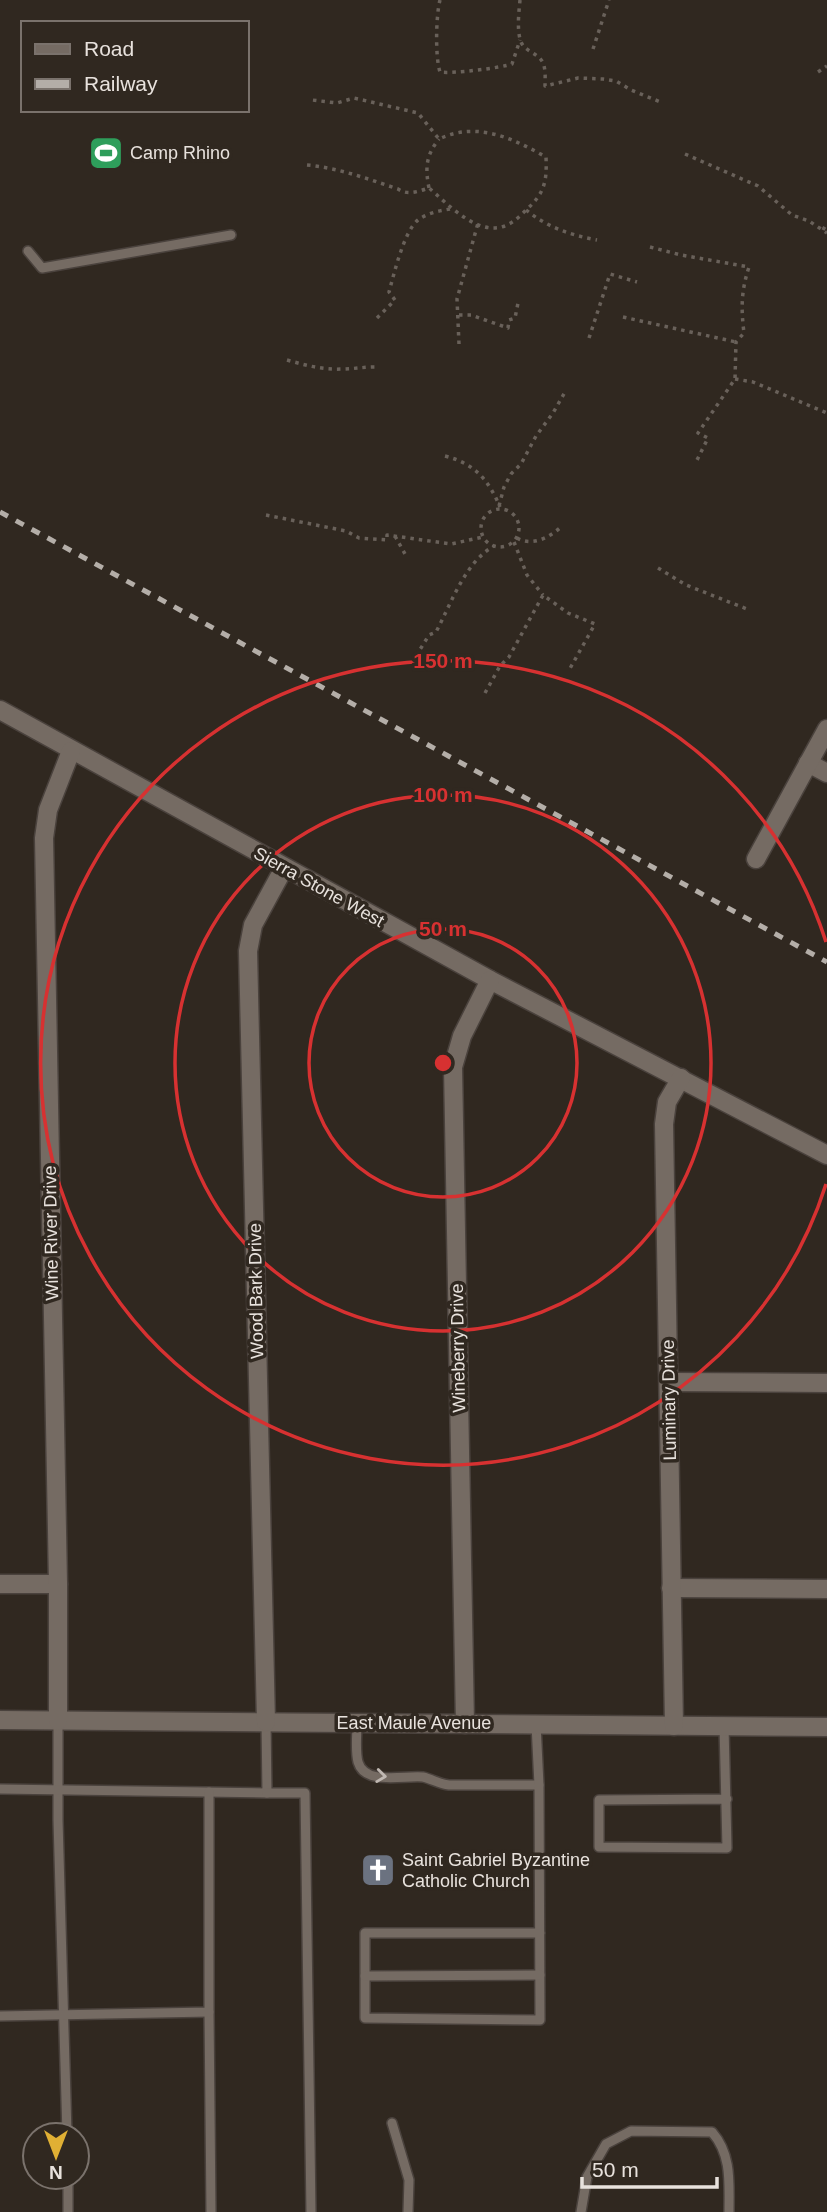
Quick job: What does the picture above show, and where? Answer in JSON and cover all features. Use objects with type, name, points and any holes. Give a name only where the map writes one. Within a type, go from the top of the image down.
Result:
[{"type":"street","name":"Sierra Stone West","points":[[0,710],[490,980],[827,1155]]},
{"type":"street","points":[[756,859],[827,729]]},
{"type":"street","name":"Wine River Drive","points":[[58,1721],[58,1584],[44,838],[48,810],[71,751]]},
{"type":"street","points":[[808,763],[827,773]]},
{"type":"street","name":"Wood Bark Drive","points":[[266,1722],[248,951],[253,925],[284,867]]},
{"type":"street","name":"Wineberry Drive","points":[[465,1724],[453,1067],[462,1036],[490,980]]},
{"type":"street","name":"Luminary Drive","points":[[674,1726],[664,1124],[667,1102],[681,1078]]},
{"type":"street","points":[[669,1382],[827,1383]]},
{"type":"street","points":[[0,1584],[58,1584]]},
{"type":"street","points":[[671,1588],[827,1589]]},
{"type":"street","name":"East Maule Avenue","points":[[0,1720],[827,1727]]},
{"type":"lane","points":[[27,251],[41,268],[231,235]]},
{"type":"lane","points":[[58,1721],[66,2121]]},
{"type":"lane","points":[[266,1722],[267,1793]]},
{"type":"lane","points":[[357,1723],[357,1759],[361,1769],[372,1776],[424,1777],[449,1785],[539,1785]]},
{"type":"lane","points":[[536,1724],[539,1785],[540,1933],[540,2020],[365,2018],[365,1933],[540,1933]]},
{"type":"lane","points":[[724,1726],[727,1799],[727,1848],[599,1847],[599,1800],[727,1799]]},
{"type":"lane","points":[[0,1789],[305,1793],[311,2212]]},
{"type":"lane","points":[[209,1792],[211,2212]]},
{"type":"lane","points":[[365,1976],[540,1975]]},
{"type":"lane","points":[[0,2015],[209,2012]]},
{"type":"lane","points":[[392,2123],[408,2180],[408,2212]]},
{"type":"lane","points":[[581,2212],[587,2177],[606,2144],[631,2132],[712,2132],[722,2144],[726,2157],[729,2212]]},
{"type":"lane","points":[[68,2191],[68,2212]]},
{"type":"path","points":[[440,0],[437,55],[440,72],[449,74],[501,68],[512,64],[520,40],[520,0]]},
{"type":"path","points":[[593,49],[609,0]]},
{"type":"path","points":[[520,40],[543,64],[545,86],[578,78],[603,79],[616,81],[663,103]]},
{"type":"path","points":[[818,72],[827,66]]},
{"type":"path","points":[[312,100],[337,103],[354,98],[418,113],[439,139]]},
{"type":"path","points":[[482,130],[529,147],[547,157],[544,189],[526,210],[507,225],[491,228],[467,219],[451,209],[429,188],[427,158],[439,139],[453,132],[482,130]]},
{"type":"path","points":[[685,154],[758,186],[792,215],[825,231],[827,223]]},
{"type":"path","points":[[307,165],[351,174],[403,192],[414,193],[429,188]]},
{"type":"path","points":[[377,318],[396,300],[389,292],[399,256],[414,225],[420,218],[436,211],[451,209]]},
{"type":"path","points":[[526,210],[541,222],[575,236],[597,240]]},
{"type":"path","points":[[459,344],[457,299],[478,223]]},
{"type":"path","points":[[650,247],[749,267],[740,306],[744,333],[736,342],[735,379],[698,433],[708,438],[695,464]]},
{"type":"path","points":[[589,338],[610,274],[636,282]]},
{"type":"path","points":[[459,315],[471,315],[508,328],[509,320],[515,318],[518,303]]},
{"type":"path","points":[[623,317],[736,342]]},
{"type":"path","points":[[287,360],[312,367],[375,367]]},
{"type":"path","points":[[735,379],[753,382],[827,413]]},
{"type":"path","points":[[500,508],[504,487],[511,474],[521,464],[565,392]]},
{"type":"path","points":[[446,456],[463,461],[479,474],[488,484],[500,508]]},
{"type":"path","points":[[562,526],[551,536],[538,541],[515,540],[502,547],[494,546],[483,537],[481,528],[485,516],[490,512],[500,508],[508,510],[517,519],[519,531],[515,540],[527,575],[543,595],[568,612],[594,624],[568,672]]},
{"type":"path","points":[[266,515],[346,531],[359,538],[387,540],[387,535],[451,544],[483,537]]},
{"type":"path","points":[[396,536],[405,554]]},
{"type":"path","points":[[416,656],[429,635],[436,632],[469,569],[484,552],[494,546]]},
{"type":"path","points":[[658,568],[686,585],[747,609]]},
{"type":"path","points":[[485,693],[500,666],[509,657],[543,595]]},
{"type":"railway","points":[[0,512],[827,962]]},
{"type":"place","name":"Camp Rhino","points":[[106,153]]},
{"type":"place","name":"Saint Gabriel Byzantine Catholic Church","points":[[378,1870]]}]
